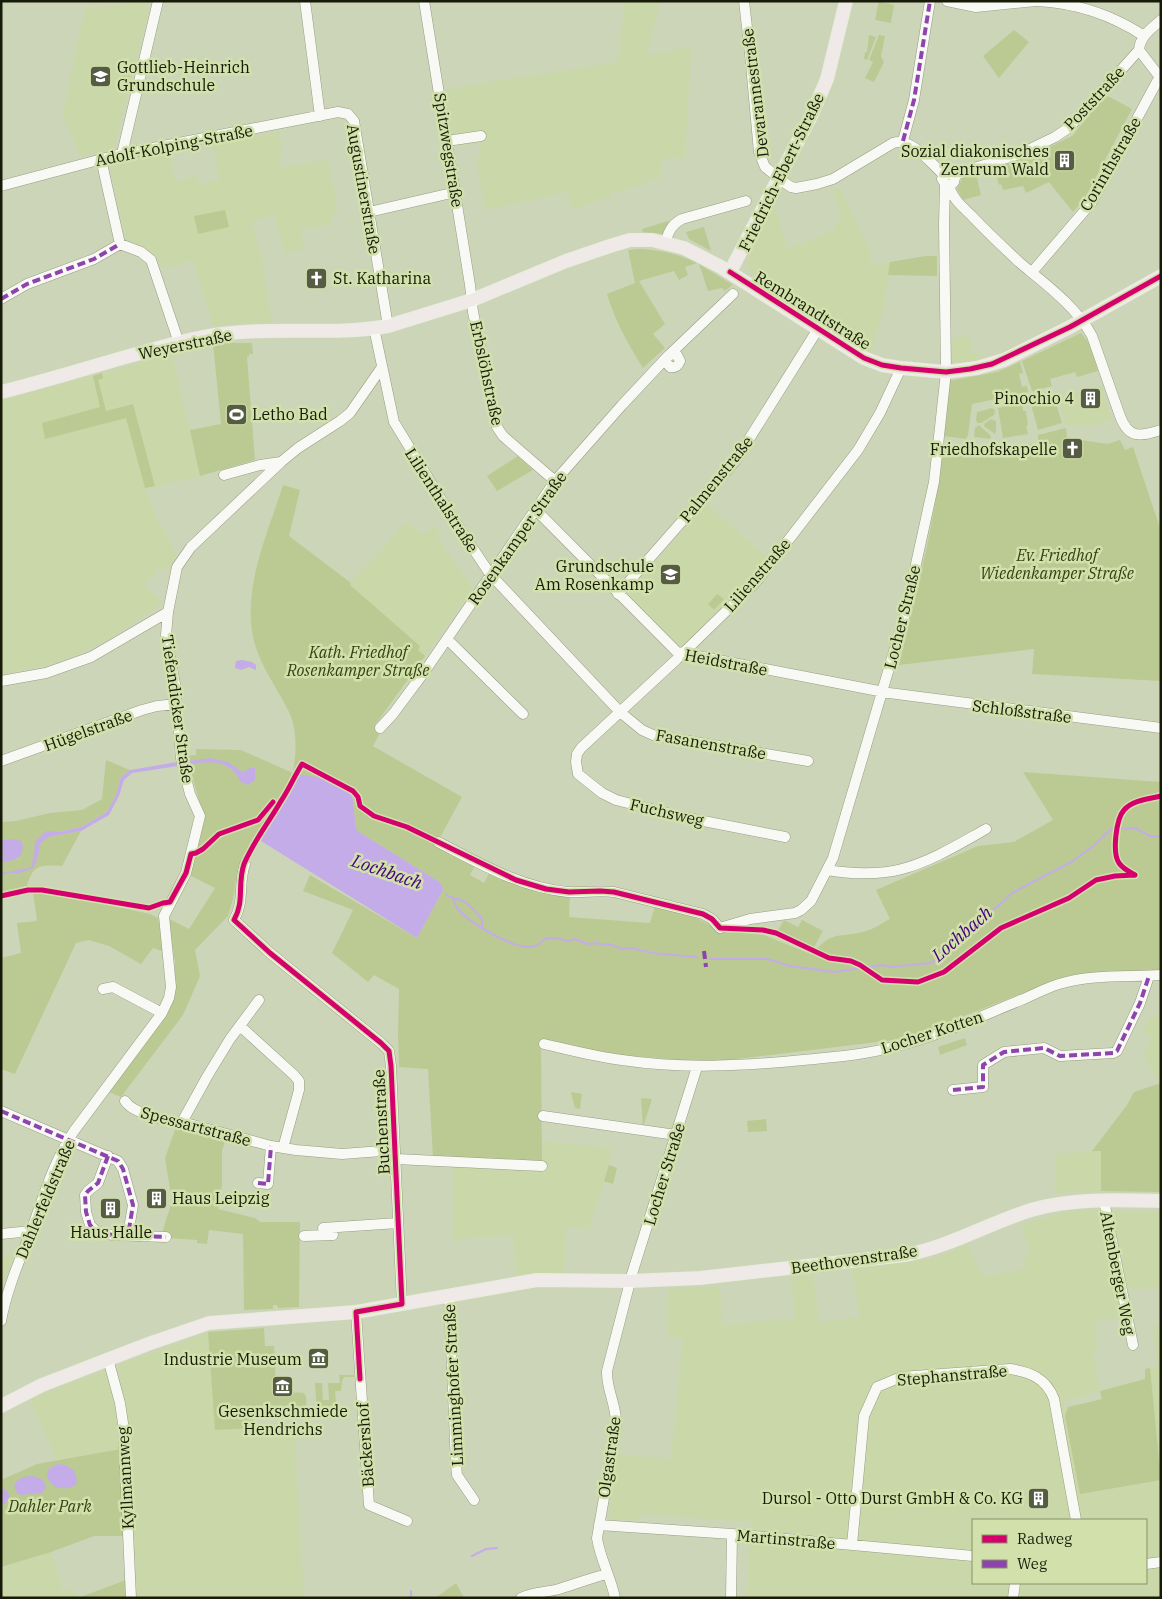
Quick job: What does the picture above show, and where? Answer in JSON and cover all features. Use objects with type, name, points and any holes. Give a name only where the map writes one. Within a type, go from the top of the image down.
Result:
[{"type":"main road","name":"Friedrich-Ebert-Straße","points":[[730,272],[812,114],[827,79],[846,1]]},
{"type":"main road","points":[[374,328],[388,326],[472,300],[566,261],[613,245],[640,239],[684,248],[730,272]]},
{"type":"main road","name":"Rembrandtstraße","points":[[730,272],[864,358],[882,365],[946,372],[992,364],[1081,320],[1161,276]]},
{"type":"main road","name":"Weyerstraße","points":[[1,392],[179,342],[220,334],[374,328]]},
{"type":"main road","name":"Beethovenstraße","points":[[1,1405],[30,1390],[108,1359],[208,1323],[356,1312],[537,1280],[630,1281],[732,1275],[905,1255],[937,1246],[991,1224],[1038,1208],[1104,1200],[1161,1201]]},
{"type":"street","points":[[122,154],[158,1]]},
{"type":"street","points":[[304,1],[320,116]]},
{"type":"street","name":"Spitzwegstraße","points":[[424,1],[472,300]]},
{"type":"street","name":"Devarannestraße","points":[[744,1],[759,152],[762,163],[778,178]]},
{"type":"street","points":[[903,142],[914,100],[930,1]]},
{"type":"street","points":[[947,1],[976,7],[1037,1],[1072,6],[1110,17],[1144,36]]},
{"type":"street","name":"Poststraße","points":[[948,180],[971,169],[1020,154],[1055,137],[1070,127],[1139,50],[1144,36],[1161,20]]},
{"type":"street","points":[[1139,50],[1140,54],[1160,75]]},
{"type":"street","name":"Corinthstraße","points":[[1032,272],[1092,202],[1160,75]]},
{"type":"street","name":"Adolf-Kolping-Straße","points":[[1,186],[122,154],[338,112],[348,114]]},
{"type":"street","name":"Augustinerstraße","points":[[348,114],[354,121],[388,326]]},
{"type":"street","points":[[447,141],[481,136]]},
{"type":"street","points":[[778,178],[791,187],[796,188],[817,184],[842,174],[893,143],[903,142],[913,147],[948,180],[952,194],[957,201],[990,234],[1067,304],[1081,320],[1092,336],[1126,428],[1137,435],[1143,436],[1161,430]]},
{"type":"street","points":[[101,159],[120,244]]},
{"type":"street","name":"Locher Straße","points":[[438,842],[516,880],[546,889],[569,892],[606,891],[690,910],[708,916],[720,928],[750,919],[786,915],[801,910],[811,901],[828,870],[846,818],[883,692],[905,614],[934,482],[946,372],[944,224],[948,180]]},
{"type":"street","points":[[368,212],[456,192]]},
{"type":"street","name":"Friedrich-Ebert-Straße","points":[[666,243],[674,223],[746,201]]},
{"type":"street","points":[[944,224],[957,201]]},
{"type":"street","points":[[1,299],[27,284],[94,259],[120,244]]},
{"type":"street","points":[[120,244],[141,252],[152,260],[179,342]]},
{"type":"street","name":"Rosenkamper Straße","points":[[380,728],[393,714],[447,639],[555,481],[622,404],[668,356],[733,294]]},
{"type":"street","name":"Erbslöhstraße","points":[[472,300],[498,430],[555,481]]},
{"type":"street","name":"Lilienthalstraße","points":[[374,328],[394,422],[446,506],[490,574],[620,712]]},
{"type":"street","name":"Palmenstraße","points":[[618,594],[736,460],[818,329]]},
{"type":"street","name":"Tiefendicker Straße","points":[[170,902],[186,873],[200,816],[190,794],[183,765],[175,684],[166,634],[168,612],[177,566],[190,547],[281,462],[346,416],[382,367]]},
{"type":"street","name":"Lilienstraße","points":[[577,754],[581,748],[756,582],[858,450],[880,413],[901,368]]},
{"type":"street","name":"Tiefendicker Straße","points":[[224,475],[254,466],[281,462]]},
{"type":"street","name":"Heidstraße","points":[[536,510],[674,651],[883,692]]},
{"type":"street","points":[[1,681],[46,673],[83,660],[107,649],[168,612]]},
{"type":"street","points":[[447,639],[523,714]]},
{"type":"street","name":"Schloßstraße","points":[[883,692],[1161,728]]},
{"type":"street","name":"Hügelstraße","points":[[1,761],[142,710],[177,704]]},
{"type":"street","name":"Fasanenstraße","points":[[620,712],[642,730],[653,735],[808,761]]},
{"type":"street","name":"Fuchsweg","points":[[577,754],[575,766],[578,774],[616,800],[683,817],[785,837]]},
{"type":"street","points":[[828,870],[842,872],[885,872],[901,869],[939,854],[986,829]]},
{"type":"street","name":"Buchenstraße","points":[[244,864],[241,879],[240,905],[234,920],[270,953],[387,1049],[390,1054],[402,1304]]},
{"type":"street","name":"Dahlerfeldstraße","points":[[1,1321],[10,1285],[43,1197],[68,1139],[162,1013],[169,998],[171,987],[170,967],[164,916],[170,902]]},
{"type":"street","name":"Locher Kotten","points":[[544,1044],[616,1060],[697,1066],[740,1065],[840,1057],[892,1048],[966,1022],[1059,984],[1087,979],[1161,975]]},
{"type":"street","points":[[953,1090],[983,1087],[983,1066],[1004,1052],[1044,1048],[1060,1056],[1113,1053],[1117,1051],[1140,1003],[1149,976]]},
{"type":"street","points":[[103,989],[113,986],[162,1013]]},
{"type":"street","points":[[182,1122],[208,1076],[259,1000]]},
{"type":"street","points":[[240,1026],[299,1081],[299,1090],[283,1148]]},
{"type":"street","name":"Locher Straße","points":[[630,1281],[697,1066]]},
{"type":"street","name":"Spessartstraße","points":[[124,1101],[131,1109],[174,1122],[182,1122],[283,1148],[331,1154],[396,1154],[542,1166]]},
{"type":"street","points":[[1,1111],[115,1159],[120,1164],[134,1205],[128,1235]]},
{"type":"street","points":[[543,1116],[676,1135]]},
{"type":"street","name":"Spessartstraße","points":[[258,1183],[268,1184],[271,1146]]},
{"type":"street","points":[[108,1156],[98,1183],[86,1193],[86,1212],[90,1225],[96,1231],[116,1235],[166,1237]]},
{"type":"street","name":"Altenberger Weg","points":[[1104,1200],[1133,1345]]},
{"type":"street","points":[[304,1236],[331,1234],[398,1223]]},
{"type":"street","points":[[1,1234],[31,1231]]},
{"type":"street","name":"Olgastraße","points":[[615,1598],[612,1584],[599,1552],[597,1538],[617,1419],[607,1371],[630,1281]]},
{"type":"street","name":"Limminghofer Straße","points":[[449,1296],[457,1475],[474,1500]]},
{"type":"street","name":"Bäckershof","points":[[356,1312],[369,1505],[407,1521]]},
{"type":"street","name":"Kyllmannweg","points":[[108,1359],[123,1422],[131,1598]]},
{"type":"street","name":"Stephanstraße","points":[[852,1545],[864,1416],[877,1387],[901,1377],[1010,1369],[1032,1374],[1040,1379],[1051,1392],[1054,1399],[1076,1519]]},
{"type":"street","name":"Martinstraße","points":[[599,1525],[732,1534],[972,1556]]},
{"type":"street","points":[[731,1598],[732,1534]]},
{"type":"street","points":[[1147,1564],[1161,1562]]},
{"type":"street","points":[[521,1598],[540,1591],[558,1590],[607,1574]]},
{"type":"street","points":[[1013,1598],[1015,1584]]},
{"type":"shaded area","points":[[625,1],[660,1],[647,55],[691,47],[685,158],[662,159],[661,177],[648,181],[645,170],[643,170],[647,184],[610,193],[611,197],[572,210],[567,192],[485,210],[476,158],[481,157],[479,143],[455,146],[446,89],[618,62]]},
{"type":"shaded area","name":"Gottlieb-Heinrich Grundschule","points":[[145,3],[149,8],[114,149],[79,156],[75,141],[62,117],[85,8]]},
{"type":"shaded area","points":[[279,131],[283,154],[279,155],[281,164],[286,167],[328,160],[338,212],[331,214],[333,224],[301,229],[304,249],[284,253],[275,215],[252,221],[262,260],[272,322],[213,325],[193,260],[163,269],[155,254],[128,241],[126,238],[109,163],[170,153],[175,181],[197,176],[199,184],[219,181],[213,144]]},
{"type":"shaded area","points":[[839,188],[859,230],[864,235],[865,242],[868,242],[871,264],[890,262],[883,311],[871,352],[752,273],[748,268],[748,260],[774,206],[786,242],[784,246],[791,250],[796,242],[803,246],[808,238],[814,242],[819,234],[824,237],[830,230],[832,231],[842,218],[833,190]]},
{"type":"shaded area","points":[[951,337],[972,338],[972,353],[979,354],[979,351],[982,351],[982,357],[969,362],[954,362],[951,359]]},
{"type":"shaded area","points":[[172,354],[200,476],[145,489],[157,519],[176,553],[172,570],[159,568],[144,585],[163,603],[106,641],[83,652],[50,664],[1,674],[1,401]]},
{"type":"shaded area","points":[[1102,386],[1112,420],[1095,425],[1066,425],[1058,398]]},
{"type":"shaded area","name":"Grundschule Am Rosenkamp","points":[[705,504],[768,557],[750,579],[680,648],[630,597],[630,593]]},
{"type":"shaded area","points":[[406,522],[422,534],[436,526],[441,536],[438,539],[473,588],[425,656],[417,650],[420,646],[349,585]]},
{"type":"shaded area","points":[[1161,1016],[1161,1078],[1158,1079],[1144,1056],[1152,1036],[1143,1032],[1148,1019]]},
{"type":"shaded area","points":[[543,1141],[611,1148],[609,1165],[589,1230],[566,1226],[564,1273],[516,1275],[513,1235],[454,1239],[453,1158],[542,1161]]},
{"type":"shaded area","points":[[1101,1151],[1101,1191],[1056,1193],[1055,1154]]},
{"type":"shaded area","points":[[1072,1211],[1161,1212],[1161,1289],[1126,1288],[1131,1316],[1094,1322],[1098,1347],[1093,1349],[1100,1391],[1063,1401],[1080,1494],[1161,1480],[1161,1598],[746,1598],[751,1522],[639,1514],[638,1521],[608,1518],[618,1454],[671,1459],[683,1337],[667,1337],[668,1290],[719,1286],[723,1325],[796,1318],[791,1277],[813,1275],[819,1322],[860,1317],[852,1270],[937,1258],[967,1244],[983,1277],[1026,1269],[1024,1258],[1030,1256],[1022,1224]]},
{"type":"shaded area","points":[[14,1256],[4,1282],[1,1292],[1,1257]]},
{"type":"shaded area","points":[[1161,1325],[1161,1475],[1150,1368],[1158,1367],[1153,1326]]},
{"type":"shaded area","points":[[208,1332],[216,1430],[294,1428],[304,1598],[134,1598],[127,1426],[118,1367],[119,1365]]},
{"type":"shaded area","points":[[105,1370],[117,1414],[121,1449],[57,1460],[30,1399]]},
{"type":"shaded area","points":[[51,1552],[63,1591],[73,1588],[76,1598],[1,1598],[1,1567]]},
{"type":"green space","points":[[879,1],[894,5],[891,23],[875,20]]},
{"type":"green space","points":[[1014,30],[1029,42],[999,78],[983,56]]},
{"type":"green space","points":[[869,35],[876,37],[867,60],[864,59],[865,52],[867,52]]},
{"type":"green space","points":[[879,35],[885,36],[881,56],[884,62],[874,82],[865,78],[873,62],[869,60]]},
{"type":"green space","points":[[125,67],[131,69],[127,85],[121,83]]},
{"type":"green space","points":[[1106,95],[1132,109],[1085,198],[1073,212],[1049,182],[1026,193],[1023,186],[1003,190],[1001,184],[999,185],[994,167],[1025,159],[1072,136]]},
{"type":"green space","points":[[976,174],[981,195],[963,200],[957,189],[963,177]]},
{"type":"green space","points":[[225,210],[229,227],[198,234],[194,216]]},
{"type":"green space","points":[[668,221],[670,223],[663,234],[643,232],[642,229]]},
{"type":"green space","points":[[704,227],[711,251],[689,239],[686,232]]},
{"type":"green space","points":[[639,249],[669,253],[697,263],[685,267],[688,275],[679,280],[674,271],[639,281],[665,324],[653,334],[665,348],[643,368],[622,332],[607,294],[635,283],[628,250]]},
{"type":"green space","points":[[937,256],[937,276],[888,275],[890,262]]},
{"type":"green space","points":[[699,264],[733,285],[725,291],[722,288],[708,291]]},
{"type":"green space","points":[[1081,333],[1090,344],[1098,371],[1077,377],[1075,372],[1050,379],[1052,386],[1032,391],[1022,361]]},
{"type":"green space","name":"Letho Bad","points":[[213,343],[252,343],[253,354],[249,354],[247,357],[255,460],[200,476],[190,430],[221,424]]},
{"type":"green space","points":[[1020,362],[1023,373],[1019,374],[1022,387],[1027,386],[1028,392],[972,404],[966,439],[944,436],[948,381],[997,372]]},
{"type":"green space","points":[[102,373],[103,378],[98,380],[106,411],[133,404],[155,486],[145,488],[126,418],[45,439],[42,423],[100,407],[93,376]]},
{"type":"green space","points":[[1053,394],[1062,423],[1038,430],[1030,401]]},
{"type":"green space","points":[[1022,403],[1023,411],[1026,411],[1028,434],[1003,438],[998,408]]},
{"type":"green space","points":[[992,408],[995,410],[994,415],[981,423],[977,423],[977,412]]},
{"type":"green space","points":[[991,419],[996,421],[995,434],[984,426]]},
{"type":"green space","points":[[979,425],[991,436],[990,439],[974,437],[975,428]]},
{"type":"green space","name":"Ev. Friedhof Wiedenkamper Straße","points":[[1066,428],[1067,438],[1108,444],[1120,440],[1125,450],[1133,447],[1161,531],[1161,681],[1032,674],[1034,649],[899,665],[919,584],[936,501],[943,446],[962,451],[974,451],[1032,444],[1034,455],[1038,454],[1038,435]]},
{"type":"green space","points":[[518,456],[533,470],[497,491],[487,476]]},
{"type":"green space","name":"Kath. Friedhof Rosenkamper Straße","points":[[283,485],[300,490],[289,536],[351,583],[350,585],[420,646],[418,650],[425,656],[375,725],[379,735],[373,746],[462,797],[437,843],[476,863],[470,875],[484,883],[491,870],[570,895],[569,917],[650,923],[655,906],[689,914],[721,931],[764,935],[813,955],[820,946],[832,937],[860,933],[890,919],[876,890],[978,846],[1014,842],[1053,820],[1023,772],[1161,782],[1161,970],[1070,975],[920,1033],[894,1040],[704,1063],[613,1055],[541,1039],[542,1162],[433,1158],[428,1069],[399,1067],[399,989],[374,975],[368,982],[332,953],[353,910],[303,891],[310,875],[417,938],[443,890],[438,881],[356,829],[352,792],[315,778],[298,774],[261,841],[254,838],[237,873],[228,916],[195,950],[200,976],[183,1015],[121,1097],[109,1092],[175,985],[175,962],[168,918],[189,929],[215,888],[189,875],[204,819],[187,756],[196,755],[196,749],[241,750],[293,773],[296,742],[292,719],[259,657],[253,637],[251,618],[251,598],[254,579],[264,540]]},
{"type":"green space","points":[[717,594],[724,599],[714,610],[708,604]]},
{"type":"green space","points":[[106,760],[130,770],[121,777],[116,795],[107,812],[81,827],[59,832],[48,837],[81,831],[62,866],[48,865],[39,867],[32,873],[27,886],[1,892],[1,863],[19,858],[12,839],[1,840],[1,822],[16,821],[50,813],[82,810],[102,799]]},
{"type":"green space","points":[[33,892],[56,894],[150,914],[158,918],[164,952],[153,948],[141,964],[109,946],[89,940],[76,943],[15,1074],[1,1069],[1,958],[21,953],[17,923],[37,921]]},
{"type":"green space","points":[[784,920],[798,927],[802,920],[823,931],[813,949],[778,930]]},
{"type":"green space","points":[[965,1038],[967,1045],[940,1055],[938,1047]]},
{"type":"green space","points":[[1161,1083],[1161,1192],[1101,1191],[1101,1151],[1092,1151],[1127,1105],[1134,1092]]},
{"type":"green space","points":[[572,1092],[582,1094],[580,1109],[575,1108]]},
{"type":"green space","points":[[641,1098],[652,1099],[643,1127]]},
{"type":"green space","points":[[766,1119],[767,1131],[748,1132],[747,1121]]},
{"type":"green space","points":[[177,1124],[226,1138],[222,1151],[222,1184],[218,1209],[255,1218],[260,1222],[300,1222],[299,1307],[278,1308],[277,1305],[273,1305],[273,1309],[244,1310],[243,1234],[209,1230],[207,1244],[197,1243],[197,1240],[169,1238],[162,1233],[172,1201],[165,1158]]},
{"type":"green space","points":[[609,1165],[617,1168],[613,1184],[604,1181]]},
{"type":"green space","points":[[264,1328],[265,1346],[274,1346],[276,1387],[285,1392],[304,1393],[307,1412],[303,1415],[292,1415],[291,1410],[261,1411],[261,1417],[253,1417],[253,1428],[215,1430],[208,1332]]},
{"type":"green space","points":[[1150,1368],[1161,1480],[1080,1494],[1065,1416],[1068,1407],[1102,1399],[1100,1391],[1145,1379],[1145,1369]]},
{"type":"green space","points":[[339,1375],[354,1375],[354,1377],[344,1377],[341,1391],[335,1391],[335,1405],[323,1407],[318,1405],[315,1383],[322,1383],[323,1400],[329,1400],[328,1383],[340,1383]]},
{"type":"green space","name":"Dahler Park","points":[[121,1449],[125,1536],[94,1536],[51,1552],[1,1567],[1,1480],[37,1464]]},
{"type":"green space","points":[[126,1580],[126,1598],[78,1598]]},
{"type":"green space","points":[[456,1583],[464,1598],[435,1598]]},
{"type":"water","points":[[236,661],[252,662],[256,665],[256,670],[249,667],[241,670],[235,668]]},
{"type":"water","points":[[210,758],[228,762],[243,772],[250,768],[255,768],[255,780],[248,785],[241,782],[236,774],[225,765],[212,762],[189,764],[188,761]]},
{"type":"water","points":[[177,762],[178,766],[132,773],[124,780],[119,796],[109,815],[81,831],[48,837],[40,844],[38,857],[33,868],[20,873],[8,873],[1,876],[1,873],[31,867],[35,842],[46,831],[59,832],[81,827],[107,812],[116,795],[121,777],[130,770]]},
{"type":"water","points":[[298,774],[315,777],[319,775],[352,793],[356,828],[359,832],[438,881],[442,886],[443,890],[417,938],[261,841]]},
{"type":"water","points":[[12,839],[21,841],[23,846],[21,854],[16,859],[1,863],[1,840]]},
{"type":"water","points":[[59,1464],[73,1470],[77,1480],[76,1485],[60,1488],[50,1482],[47,1477],[48,1472],[52,1467]]},
{"type":"water","points":[[32,1476],[42,1480],[45,1483],[46,1489],[41,1493],[19,1495],[14,1487],[17,1481],[23,1477]]},
{"type":"water","points":[[1,1488],[6,1490],[10,1496],[5,1504],[1,1505]]},
{"type":"waterway","name":"Lochbach","points":[[710,959],[767,959],[790,966],[834,972],[882,965],[891,967],[930,963],[935,961],[945,948],[971,930],[981,917],[997,907],[1012,893],[1073,861],[1110,830],[1135,828],[1150,836],[1161,837]]},
{"type":"waterway","name":"Lochbach","points":[[446,895],[464,901],[470,906],[482,919],[482,926]]},
{"type":"waterway","name":"Lochbach","points":[[453,898],[457,908],[472,922],[505,941],[517,945],[535,946],[547,938],[568,941],[575,939],[588,944],[609,944],[622,949],[631,948],[652,953],[697,957]]},
{"type":"waterway","points":[[472,1556],[486,1549],[497,1548]]},
{"type":"waterway","points":[[409,1598],[411,1597],[411,1591]]},
{"type":"marked path","points":[[903,141],[914,100],[930,1]]},
{"type":"marked path","points":[[1,299],[27,284],[94,259],[120,244]]},
{"type":"marked path","points":[[704,951],[706,967]]},
{"type":"marked path","points":[[953,1090],[983,1087],[983,1065],[1004,1052],[1044,1048],[1060,1056],[1113,1053],[1117,1051],[1140,1003],[1149,976]]},
{"type":"marked path","points":[[1,1111],[118,1161],[123,1169],[133,1205],[128,1235]]},
{"type":"marked path","points":[[258,1183],[268,1184],[271,1146]]},
{"type":"marked path","points":[[108,1156],[98,1183],[85,1195],[86,1212],[90,1225],[96,1231],[112,1235],[166,1237]]},
{"type":"cycle path","points":[[730,272],[864,358],[882,365],[946,372],[992,364],[1070,327],[1161,276]]},
{"type":"cycle path","points":[[360,1379],[356,1312],[402,1304],[389,1051],[270,953],[234,920],[239,906],[244,864],[302,764],[353,791],[358,797],[360,806],[374,816],[407,827],[516,880],[546,889],[569,892],[614,892],[703,914],[712,919],[720,928],[763,930],[776,933],[829,958],[851,961],[882,980],[918,982],[944,972],[1001,928],[1069,898],[1096,880],[1115,876],[1135,875]]},
{"type":"cycle path","points":[[1135,875],[1122,867],[1117,858],[1115,844],[1121,814],[1132,804],[1161,796]]},
{"type":"cycle path","points":[[1,896],[28,890],[42,890],[149,908],[170,902],[186,873],[191,854],[203,849],[219,834],[258,820],[273,802]]},
{"type":"place","name":"Gottlieb-Heinrich Grundschule","points":[[101,76]]},
{"type":"place","name":"Sozial diakonisches Zentrum Wald","points":[[1065,160]]},
{"type":"place","name":"St. Katharina","points":[[317,278]]},
{"type":"place","name":"Pinochio 4","points":[[1090,398]]},
{"type":"place","name":"Letho Bad","points":[[236,414]]},
{"type":"place","name":"Friedhofskapelle","points":[[1073,449]]},
{"type":"place","name":"Grundschule Am Rosenkamp","points":[[670,575]]},
{"type":"place","name":"Haus Leipzig","points":[[156,1198]]},
{"type":"place","name":"Haus Halle","points":[[111,1208]]},
{"type":"place","name":"Industrie Museum","points":[[318,1359]]},
{"type":"place","name":"Gesenkschmiede Hendrichs","points":[[283,1387]]},
{"type":"place","name":"Dursol - Otto Durst GmbH & Co. KG","points":[[1039,1498]]}]
